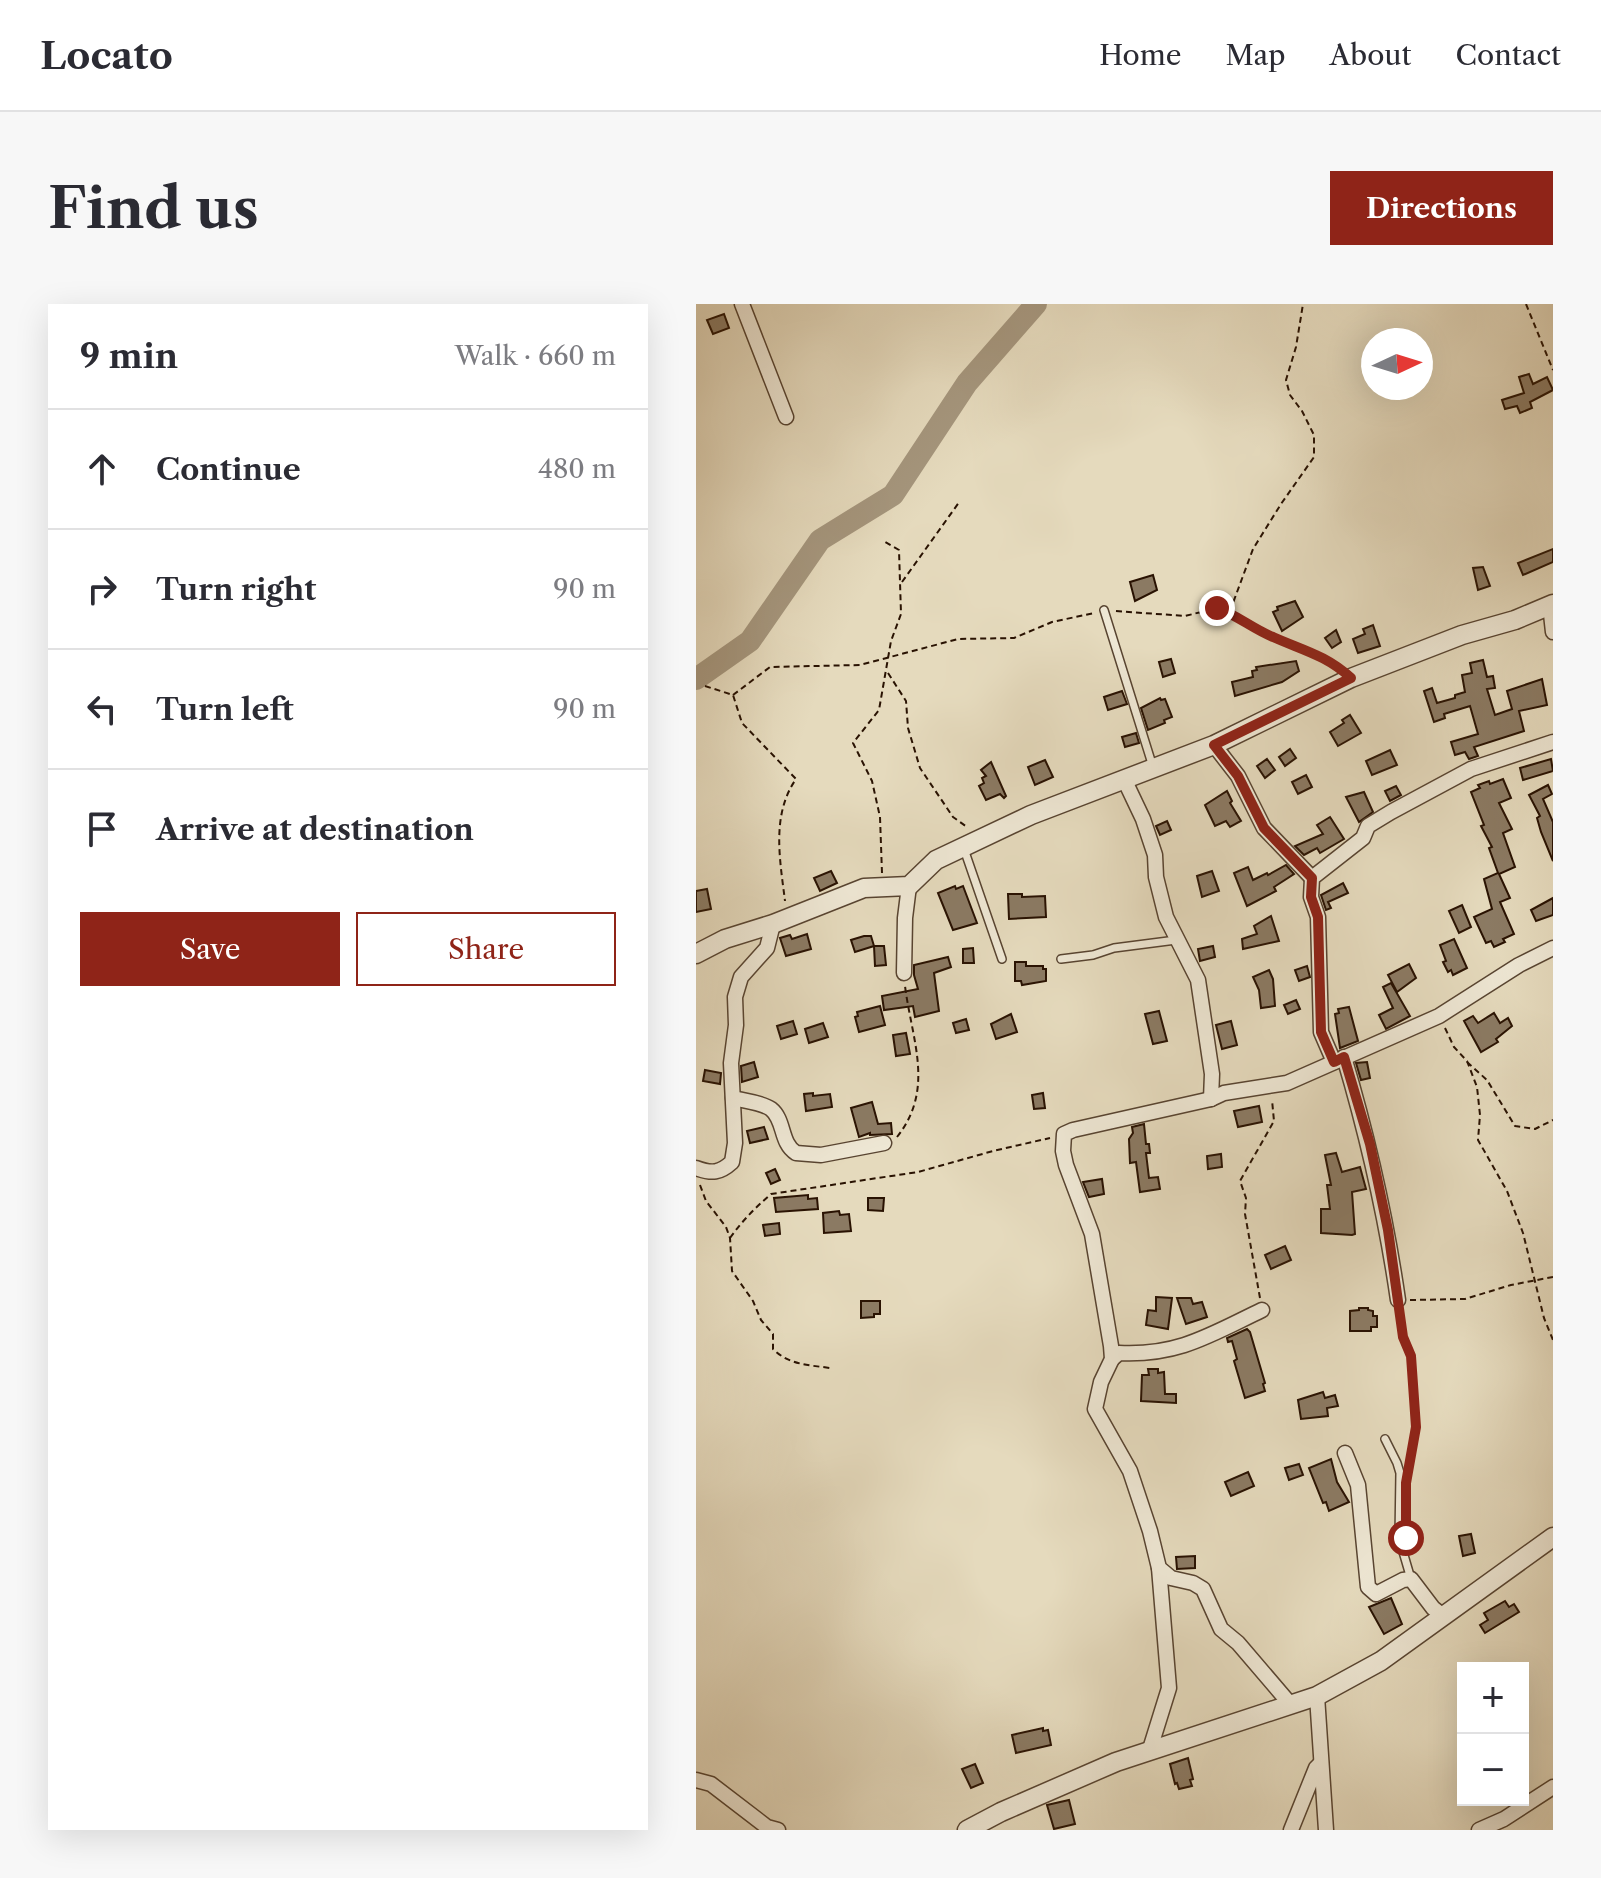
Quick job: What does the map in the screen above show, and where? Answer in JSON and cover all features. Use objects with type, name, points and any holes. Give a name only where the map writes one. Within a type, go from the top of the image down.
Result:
[{"type":"street","points":[[742,304],[786,417]]},
{"type":"street","points":[[904,973],[909,886],[936,860],[1031,815],[1214,745],[1351,678],[1462,635],[1515,620],[1551,605],[1553,632]]},
{"type":"street","points":[[1312,878],[1363,838],[1368,826],[1391,812],[1471,769],[1553,742]]},
{"type":"street","points":[[1214,745],[1238,776],[1264,828],[1312,878],[1311,897],[1318,917],[1321,1032],[1339,1060],[1370,1144],[1388,1230],[1398,1300]]},
{"type":"street","points":[[1124,779],[1143,819],[1155,855],[1156,877],[1166,917],[1198,980],[1212,1074],[1211,1099]]},
{"type":"street","points":[[696,954],[725,939],[864,888],[909,886]]},
{"type":"street","points":[[696,1168],[714,1173],[732,1162],[735,1143],[731,1063],[736,1025],[735,997],[741,977],[767,948],[780,921]]},
{"type":"street","points":[[1112,1359],[1096,1253],[1066,1165],[1064,1134],[1211,1099],[1224,1093],[1287,1083],[1439,1016],[1519,965],[1553,948]]},
{"type":"street","points":[[733,1098],[772,1110],[785,1143],[796,1153],[821,1155],[884,1143]]},
{"type":"street","points":[[1150,1749],[1169,1688],[1159,1568],[1134,1480],[1095,1409],[1101,1382],[1112,1359],[1119,1353],[1147,1354],[1182,1348],[1262,1310]]},
{"type":"street","points":[[1345,1453],[1358,1485],[1368,1587],[1376,1594],[1411,1579],[1443,1616]]},
{"type":"street","points":[[967,1830],[1070,1781],[1150,1749],[1317,1696],[1381,1661],[1553,1537]]},
{"type":"street","points":[[1159,1568],[1171,1578],[1193,1583],[1203,1589],[1221,1629],[1238,1643],[1291,1705]]},
{"type":"street","points":[[1317,1696],[1326,1830]]},
{"type":"street","points":[[1291,1830],[1316,1768],[1321,1763]]},
{"type":"street","points":[[696,1780],[711,1784],[767,1827],[778,1830]]},
{"type":"street","points":[[1479,1830],[1504,1819],[1553,1787]]},
{"type":"lane","points":[[1104,610],[1153,767]]},
{"type":"lane","points":[[964,847],[1002,959]]},
{"type":"lane","points":[[1061,959],[1176,940]]},
{"type":"lane","points":[[1385,1439],[1400,1473],[1399,1538],[1411,1579]]},
{"type":"path","points":[[1230,612],[1253,549],[1314,457],[1314,435],[1290,395],[1286,380],[1296,347],[1303,304]]},
{"type":"path","points":[[1526,304],[1553,370]]},
{"type":"path","points":[[902,583],[960,501]]},
{"type":"path","points":[[881,886],[883,850],[880,817],[872,781],[853,743],[879,710],[891,641],[901,614],[899,550],[882,540]]},
{"type":"path","points":[[733,695],[770,667],[860,665],[958,639],[1014,638],[1052,622],[1104,610],[1185,616],[1217,608],[1230,612],[1271,637],[1311,651],[1351,678]]},
{"type":"path","points":[[887,672],[906,701],[908,728],[920,768],[953,817],[985,836]]},
{"type":"path","points":[[705,686],[733,695]]},
{"type":"path","points":[[733,695],[742,723],[796,779],[788,791],[777,840],[780,921]]},
{"type":"path","points":[[884,1143],[898,1137],[912,1116],[919,1090],[919,1057],[910,1027],[904,973]]},
{"type":"path","points":[[1439,1016],[1454,1047],[1487,1080],[1515,1126],[1535,1129],[1553,1120]]},
{"type":"path","points":[[1467,1061],[1477,1087],[1480,1115],[1478,1140],[1507,1191],[1523,1233],[1544,1318],[1553,1340]]},
{"type":"path","points":[[1262,1310],[1245,1214],[1246,1198],[1240,1181],[1274,1121],[1270,1087]]},
{"type":"path","points":[[730,1238],[744,1217],[759,1208],[771,1194],[918,1172],[1064,1134]]},
{"type":"path","points":[[697,1177],[706,1201],[723,1221],[730,1238],[732,1271],[753,1301],[761,1320],[773,1334],[773,1349],[782,1358],[830,1368]]},
{"type":"path","points":[[1409,1469],[1416,1427],[1411,1356],[1403,1337],[1398,1300],[1465,1299],[1511,1285],[1553,1277]]},
{"type":"building","points":[[724,314],[729,328],[713,334],[707,320]]},
{"type":"building","points":[[1529,374],[1533,384],[1547,377],[1553,390],[1530,402],[1532,408],[1520,413],[1517,406],[1505,409],[1502,400],[1524,393],[1519,377]]},
{"type":"building","points":[[1553,549],[1553,562],[1523,575],[1518,563]]},
{"type":"building","points":[[1483,567],[1490,586],[1478,590],[1473,568]]},
{"type":"building","points":[[1153,575],[1157,590],[1135,601],[1130,582]]},
{"type":"building","points":[[1295,601],[1303,617],[1282,631],[1273,612],[1278,610],[1277,607]]},
{"type":"building","points":[[1373,625],[1380,646],[1358,653],[1353,639],[1365,634],[1363,629]]},
{"type":"building","points":[[1336,630],[1341,642],[1332,648],[1325,638]]},
{"type":"building","points":[[1171,659],[1175,673],[1163,677],[1159,662]]},
{"type":"building","points":[[1483,660],[1487,677],[1493,676],[1495,688],[1487,689],[1495,715],[1512,709],[1507,691],[1542,679],[1547,705],[1519,711],[1524,731],[1474,747],[1478,756],[1469,759],[1465,752],[1455,755],[1451,742],[1478,734],[1470,706],[1444,714],[1445,718],[1434,722],[1424,691],[1432,688],[1437,703],[1455,698],[1455,695],[1465,692],[1462,675],[1472,673],[1470,663]]},
{"type":"building","points":[[1296,661],[1299,671],[1282,682],[1235,696],[1232,682],[1253,677],[1252,671],[1257,670],[1256,667]]},
{"type":"building","points":[[1122,691],[1127,704],[1108,710],[1104,697]]},
{"type":"building","points":[[1160,698],[1165,699],[1172,717],[1148,730],[1141,708]]},
{"type":"building","points":[[1350,715],[1361,733],[1338,746],[1330,732]]},
{"type":"building","points":[[1136,733],[1139,743],[1125,747],[1122,737]]},
{"type":"building","points":[[1290,749],[1296,758],[1285,766],[1279,757]]},
{"type":"building","points":[[1390,750],[1397,765],[1372,775],[1366,761]]},
{"type":"building","points":[[1267,759],[1275,770],[1265,778],[1257,766]]},
{"type":"building","points":[[1551,759],[1553,771],[1523,780],[1520,768]]},
{"type":"building","points":[[1045,760],[1053,777],[1035,785],[1028,767]]},
{"type":"building","points":[[991,762],[1006,796],[1004,798],[1000,794],[986,800],[979,786],[986,776],[981,770]]},
{"type":"building","points":[[1306,775],[1312,787],[1298,794],[1292,782]]},
{"type":"building","points":[[1503,779],[1511,798],[1499,803],[1512,829],[1503,833],[1515,867],[1499,874],[1510,898],[1500,902],[1514,934],[1494,947],[1491,941],[1486,943],[1474,917],[1492,909],[1484,879],[1498,873],[1489,848],[1492,847],[1481,826],[1484,825],[1471,792],[1480,788],[1478,785]]},
{"type":"building","points":[[1548,785],[1552,794],[1543,799],[1553,822],[1553,861],[1541,832],[1537,818],[1540,816],[1529,795]]},
{"type":"building","points":[[1396,786],[1401,795],[1390,801],[1385,791]]},
{"type":"building","points":[[1227,791],[1241,821],[1230,827],[1226,821],[1215,826],[1205,805]]},
{"type":"building","points":[[1364,792],[1373,812],[1359,822],[1346,797]]},
{"type":"building","points":[[1330,817],[1344,839],[1320,853],[1317,848],[1304,855],[1295,846],[1323,834],[1317,825]]},
{"type":"building","points":[[1167,821],[1171,830],[1160,835],[1156,826]]},
{"type":"building","points":[[1286,865],[1294,874],[1274,887],[1276,891],[1247,906],[1234,873],[1248,867],[1253,880]]},
{"type":"building","points":[[831,871],[837,883],[820,891],[814,878]]},
{"type":"building","points":[[1212,871],[1219,891],[1202,897],[1197,876]]},
{"type":"building","points":[[1343,883],[1348,893],[1328,902],[1331,908],[1326,910],[1321,895]]},
{"type":"building","points":[[955,886],[956,889],[963,886],[977,923],[953,930],[938,893]]},
{"type":"building","points":[[707,889],[711,909],[696,912],[696,891]]},
{"type":"building","points":[[1008,894],[1045,896],[1046,917],[1009,919]]},
{"type":"building","points":[[1553,898],[1553,915],[1536,921],[1531,910]]},
{"type":"building","points":[[1462,905],[1471,927],[1459,933],[1449,911]]},
{"type":"building","points":[[1271,916],[1279,941],[1243,949],[1242,939],[1257,934],[1254,926]]},
{"type":"building","points":[[807,934],[811,949],[786,956],[780,938],[790,935],[792,939]]},
{"type":"building","points":[[871,936],[874,946],[855,952],[851,940]]},
{"type":"building","points":[[1454,939],[1467,968],[1453,975],[1443,962],[1446,961],[1440,945]]},
{"type":"building","points":[[874,946],[884,946],[886,965],[875,966]]},
{"type":"building","points":[[1213,946],[1215,957],[1200,961],[1198,949]]},
{"type":"building","points":[[973,948],[974,963],[963,963],[963,949]]},
{"type":"building","points":[[948,957],[951,967],[934,973],[939,1011],[915,1017],[913,1006],[884,1010],[882,996],[918,989],[914,965]]},
{"type":"building","points":[[1015,962],[1026,962],[1026,966],[1043,966],[1046,981],[1022,985],[1021,981],[1015,981]]},
{"type":"building","points":[[1409,964],[1416,978],[1397,992],[1388,975]]},
{"type":"building","points":[[1307,966],[1310,977],[1299,981],[1295,970]]},
{"type":"building","points":[[1269,970],[1273,979],[1275,1006],[1261,1008],[1259,990],[1253,977]]},
{"type":"building","points":[[1391,983],[1410,1016],[1386,1029],[1379,1015],[1393,1008],[1383,987]]},
{"type":"building","points":[[1296,1000],[1300,1009],[1288,1014],[1284,1005]]},
{"type":"building","points":[[880,1006],[885,1025],[859,1032],[855,1017],[858,1016],[857,1012]]},
{"type":"building","points":[[1349,1007],[1358,1041],[1340,1048],[1335,1014],[1339,1013],[1338,1009]]},
{"type":"building","points":[[1159,1011],[1167,1041],[1153,1044],[1145,1014]]},
{"type":"building","points":[[1494,1013],[1500,1023],[1508,1018],[1512,1026],[1496,1039],[1498,1042],[1481,1052],[1464,1021],[1473,1016],[1478,1023]]},
{"type":"building","points":[[1011,1014],[1017,1032],[996,1039],[991,1024]]},
{"type":"building","points":[[966,1019],[969,1030],[956,1033],[953,1023]]},
{"type":"building","points":[[793,1021],[797,1034],[781,1039],[777,1026]]},
{"type":"building","points":[[1231,1021],[1237,1045],[1222,1049],[1216,1025]]},
{"type":"building","points":[[823,1023],[828,1037],[809,1043],[805,1029]]},
{"type":"building","points":[[906,1033],[910,1054],[896,1056],[893,1035]]},
{"type":"building","points":[[754,1062],[758,1077],[742,1082],[741,1066]]},
{"type":"building","points":[[1367,1062],[1370,1078],[1361,1080],[1356,1063]]},
{"type":"building","points":[[705,1070],[721,1073],[720,1084],[703,1081]]},
{"type":"building","points":[[813,1093],[813,1096],[830,1094],[832,1107],[806,1111],[804,1094]]},
{"type":"building","points":[[1043,1093],[1045,1108],[1034,1109],[1032,1095]]},
{"type":"building","points":[[872,1102],[878,1124],[891,1123],[892,1134],[870,1133],[859,1137],[851,1108]]},
{"type":"building","points":[[1259,1106],[1262,1122],[1238,1127],[1234,1111]]},
{"type":"building","points":[[1144,1124],[1150,1153],[1146,1153],[1149,1178],[1158,1177],[1160,1189],[1140,1192],[1136,1162],[1130,1163],[1129,1139],[1133,1133],[1132,1127]]},
{"type":"building","points":[[764,1127],[768,1139],[750,1143],[747,1131]]},
{"type":"building","points":[[1336,1153],[1342,1172],[1360,1167],[1366,1189],[1352,1192],[1355,1234],[1352,1235],[1321,1233],[1321,1209],[1330,1209],[1327,1185],[1331,1185],[1325,1155]]},
{"type":"building","points":[[1221,1154],[1222,1167],[1208,1169],[1207,1156]]},
{"type":"building","points":[[775,1169],[780,1180],[771,1184],[766,1173]]},
{"type":"building","points":[[1102,1179],[1104,1194],[1089,1197],[1083,1182]]},
{"type":"building","points":[[808,1195],[808,1199],[817,1198],[818,1209],[776,1212],[774,1198]]},
{"type":"building","points":[[868,1198],[884,1198],[883,1211],[868,1210]]},
{"type":"building","points":[[839,1211],[840,1215],[849,1214],[851,1231],[824,1233],[823,1213]]},
{"type":"building","points":[[779,1223],[780,1234],[765,1236],[763,1225]]},
{"type":"building","points":[[1285,1246],[1291,1260],[1271,1269],[1265,1255]]},
{"type":"building","points":[[1156,1297],[1172,1298],[1168,1329],[1146,1325],[1148,1310],[1156,1311]]},
{"type":"building","points":[[1177,1298],[1191,1298],[1193,1304],[1202,1302],[1207,1317],[1186,1324]]},
{"type":"building","points":[[861,1301],[880,1301],[880,1314],[861,1318]]},
{"type":"building","points":[[1359,1308],[1373,1311],[1373,1316],[1377,1316],[1377,1327],[1371,1327],[1371,1331],[1350,1331],[1350,1311]]},
{"type":"building","points":[[1247,1329],[1265,1391],[1245,1398],[1234,1361],[1237,1359],[1232,1341],[1228,1342],[1227,1338]]},
{"type":"building","points":[[1148,1369],[1164,1372],[1165,1394],[1176,1394],[1176,1403],[1141,1401],[1142,1375],[1149,1375]]},
{"type":"building","points":[[1323,1392],[1325,1398],[1335,1395],[1338,1406],[1327,1408],[1328,1416],[1301,1419],[1298,1400]]},
{"type":"building","points":[[1331,1459],[1337,1482],[1349,1502],[1329,1511],[1309,1468]]},
{"type":"building","points":[[1299,1464],[1303,1475],[1289,1480],[1285,1468]]},
{"type":"building","points":[[1248,1472],[1254,1486],[1231,1496],[1225,1482]]},
{"type":"building","points":[[1471,1534],[1475,1553],[1463,1556],[1459,1536]]},
{"type":"building","points":[[1195,1556],[1195,1568],[1177,1569],[1176,1557]]},
{"type":"building","points":[[1391,1598],[1402,1624],[1384,1634],[1369,1607]]},
{"type":"building","points":[[1505,1601],[1509,1607],[1514,1604],[1519,1612],[1485,1633],[1480,1625],[1488,1620],[1484,1613]]},
{"type":"building","points":[[1043,1728],[1043,1731],[1048,1730],[1051,1745],[1016,1753],[1012,1735]]},
{"type":"building","points":[[1188,1758],[1192,1786],[1179,1789],[1170,1764]]},
{"type":"building","points":[[975,1764],[983,1783],[971,1788],[962,1769]]},
{"type":"building","points":[[1069,1800],[1075,1824],[1054,1829],[1047,1805]]},
{"type":"waterway","points":[[696,679],[750,641],[820,540],[893,495],[967,383],[1036,304]]},
{"type":"route","points":[[1217,608],[1230,612],[1271,637],[1311,651],[1351,678],[1214,745],[1238,776],[1264,828],[1312,878],[1311,897],[1318,917],[1321,1032],[1334,1062],[1344,1057],[1370,1144],[1388,1230],[1403,1337],[1411,1356],[1416,1427],[1406,1483],[1406,1538]]}]
